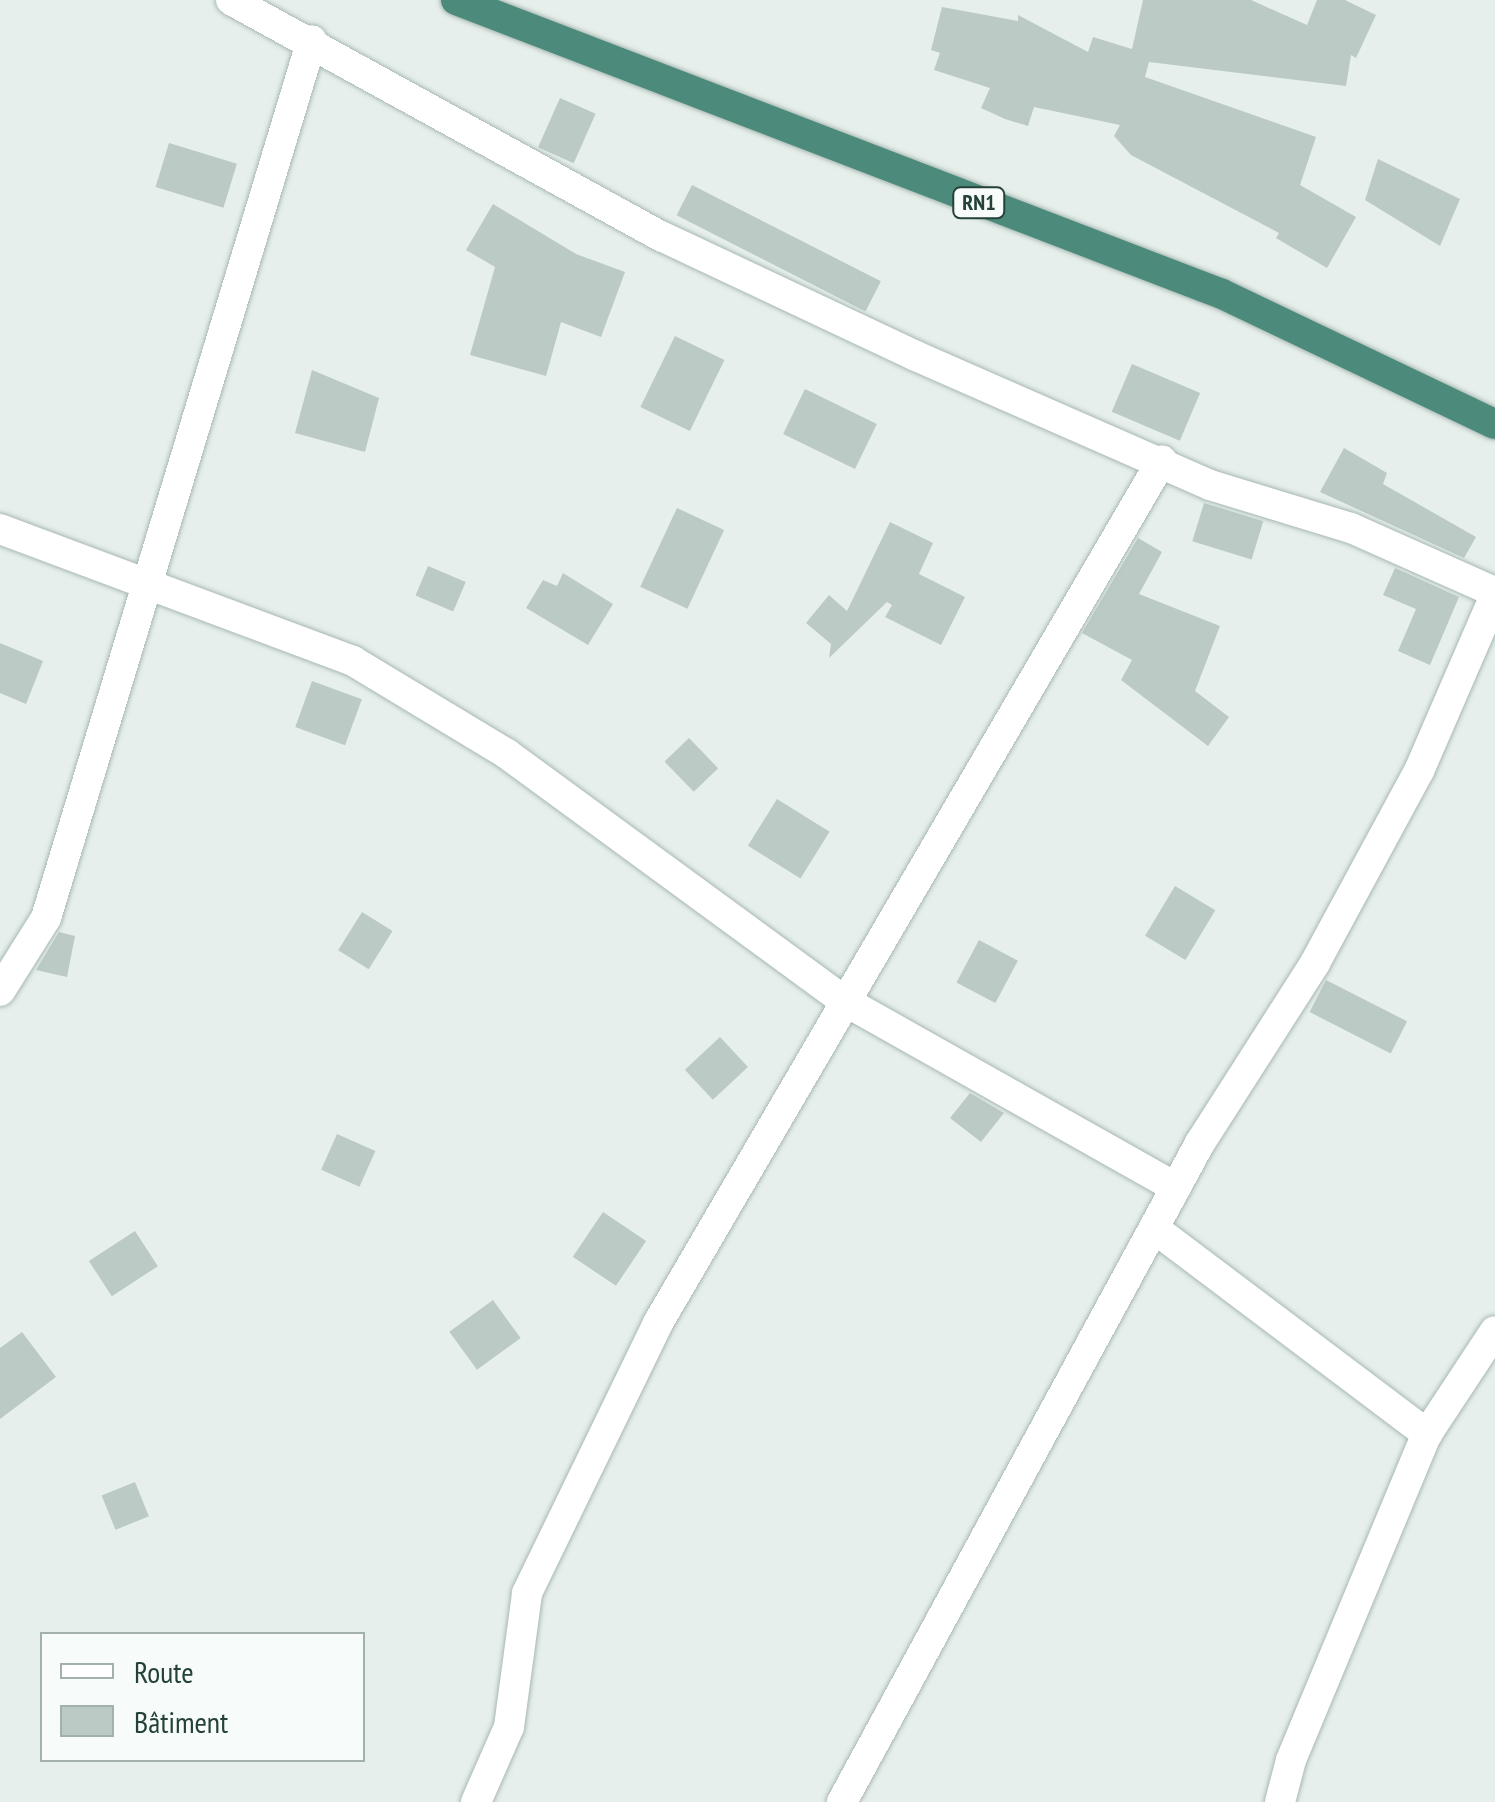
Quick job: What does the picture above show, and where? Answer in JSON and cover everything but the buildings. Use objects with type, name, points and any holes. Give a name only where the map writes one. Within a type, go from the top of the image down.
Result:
[{"type":"highway","name":"RN1","points":[[456,0],[1222,294],[1495,424]]},
{"type":"street","points":[[231,0],[312,40],[661,236],[916,356],[1210,484],[1351,528],[1495,594],[1419,772],[1315,963],[1176,1188],[842,1802]]},
{"type":"street","points":[[0,991],[46,918],[151,582],[312,40]]},
{"type":"street","points":[[476,1802],[509,1727],[527,1594],[658,1323],[843,1000],[1162,460]]},
{"type":"street","points":[[0,529],[151,582],[370,672],[507,754],[843,1000],[1176,1188]]},
{"type":"street","points":[[1155,1229],[1426,1434]]},
{"type":"street","points":[[1280,1802],[1291,1760],[1426,1434],[1484,1367],[1495,1331]]}]
